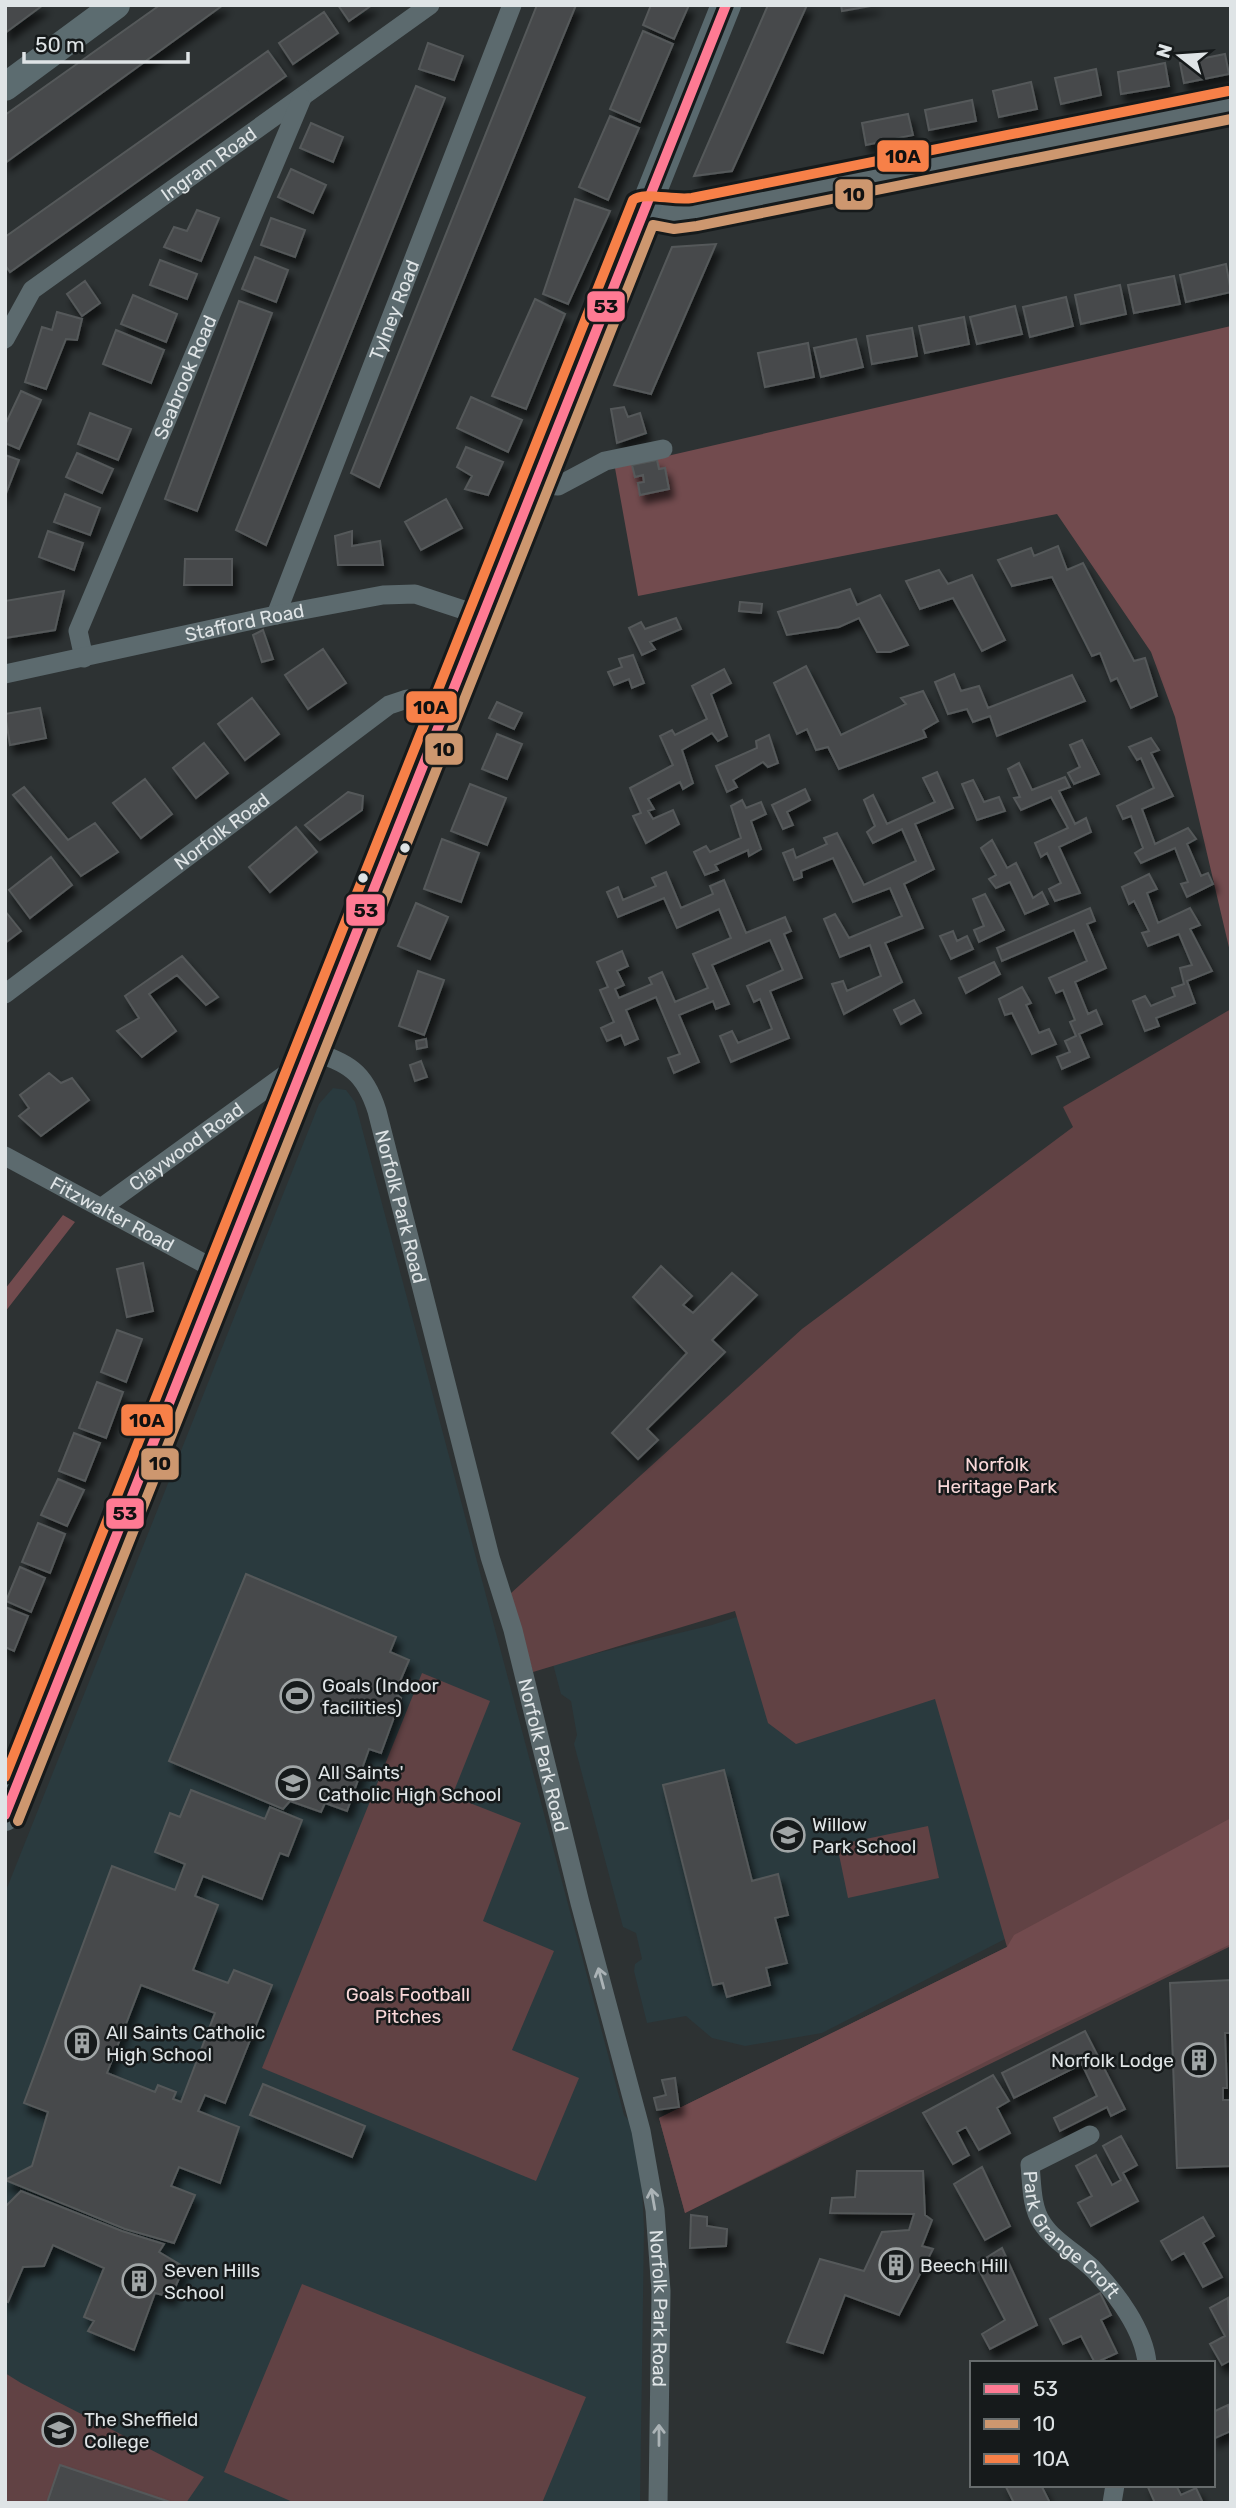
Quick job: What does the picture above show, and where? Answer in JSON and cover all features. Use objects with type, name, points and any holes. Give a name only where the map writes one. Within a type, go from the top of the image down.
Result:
[{"type":"main road","points":[[5,87],[116,5]]},
{"type":"main road","points":[[5,1816],[726,5]]},
{"type":"street","name":"Ingram Road","points":[[5,339],[32,290],[430,5]]},
{"type":"street","name":"Tylney Road","points":[[276,615],[512,5]]},
{"type":"street","name":"Seabrook Road","points":[[84,659],[78,631],[302,98]]},
{"type":"street","points":[[645,209],[674,215],[694,212],[1231,105]]},
{"type":"street","points":[[536,484],[558,486],[605,461],[663,449]]},
{"type":"street","name":"Stafford Road","points":[[5,674],[84,659],[276,615],[401,593],[429,597],[482,616]]},
{"type":"street","name":"Norfolk Road","points":[[5,994],[389,705],[407,699],[446,709]]},
{"type":"street","name":"Claywood Road","points":[[101,1208],[308,1055]]},
{"type":"street","name":"Norfolk Park Road","points":[[308,1055],[355,1070],[372,1093],[641,2131],[655,2210],[660,2291],[657,2503]]},
{"type":"street","name":"Fitzwalter Road","points":[[5,1156],[220,1272]]},
{"type":"street","name":"Park Grange Croft","points":[[1090,2135],[1030,2165],[1036,2210],[1050,2232],[1093,2270],[1118,2298],[1146,2350],[1147,2361]]},
{"type":"shaded area","points":[[1231,326],[1231,956],[1175,717],[1151,652],[1057,514],[638,596],[615,468]]},
{"type":"shaded area","name":"All Saints' Catholic High School","points":[[333,1088],[346,1090],[355,1102],[624,2115],[632,2124],[641,2169],[644,2229],[640,2503],[5,2503],[5,1893],[319,1104]]},
{"type":"shaded area","points":[[63,1215],[75,1222],[5,1312],[5,1289]]},
{"type":"shaded area","name":"Willow Park School","points":[[902,1563],[1007,1938],[822,2033],[745,2046],[712,2038],[686,2016],[647,2023],[634,1971],[635,1964],[642,1959],[636,1933],[623,1927],[574,1744],[577,1735],[571,1701],[561,1694],[553,1664],[712,1625]]},
{"type":"shaded area","points":[[1231,1818],[1231,1944],[989,2060],[685,2213],[659,2118],[1007,1947],[1014,1935]]},
{"type":"green space","name":"Norfolk Heritage Park","points":[[1231,1009],[1231,1946],[685,2213],[659,2118],[1007,1947],[935,1699],[796,1744],[768,1723],[735,1611],[533,1672],[510,1594],[802,1329],[1073,1127],[1063,1107]]},
{"type":"green space","name":"Goals Football Pitches","points":[[422,1673],[490,1701],[452,1796],[521,1823],[483,1921],[554,1951],[512,2050],[579,2078],[536,2181],[262,2068]]},
{"type":"green space","points":[[928,1826],[939,1878],[848,1898],[837,1845]]},
{"type":"green space","points":[[302,2284],[586,2397],[542,2503],[295,2503],[224,2472]]},
{"type":"green space","name":"The Sheffield College","points":[[5,2373],[204,2477],[186,2503],[173,2503],[60,2465],[47,2503],[5,2503]]},
{"type":"building","points":[[5,5],[43,5],[5,33]]},
{"type":"building","points":[[160,5],[223,5],[5,163],[5,115]]},
{"type":"building","points":[[338,5],[372,5],[349,21]]},
{"type":"building","points":[[537,5],[576,5],[379,487],[351,473]]},
{"type":"building","points":[[651,5],[689,5],[674,39],[643,25]]},
{"type":"building","points":[[768,5],[807,5],[732,171],[694,176]]},
{"type":"building","points":[[841,5],[876,5],[842,11]]},
{"type":"building","points":[[324,12],[338,33],[293,64],[279,43]]},
{"type":"building","points":[[643,31],[673,44],[640,122],[610,109]]},
{"type":"building","points":[[428,43],[463,56],[454,80],[419,69]]},
{"type":"building","points":[[268,51],[286,76],[10,272],[5,265],[5,237]]},
{"type":"building","points":[[1225,54],[1229,74],[1184,83],[1180,63]]},
{"type":"building","points":[[1165,63],[1169,86],[1121,94],[1118,72]]},
{"type":"building","points":[[1096,69],[1101,95],[1061,104],[1055,78]]},
{"type":"building","points":[[1031,82],[1037,109],[999,117],[993,91]]},
{"type":"building","points":[[416,86],[445,98],[266,545],[236,530]]},
{"type":"building","points":[[972,100],[976,121],[929,130],[925,110]]},
{"type":"building","points":[[908,114],[913,135],[866,145],[862,123]]},
{"type":"building","points":[[610,116],[639,128],[608,200],[579,187]]},
{"type":"building","points":[[311,123],[343,137],[333,162],[300,148]]},
{"type":"building","points":[[291,169],[326,185],[313,213],[278,197]]},
{"type":"building","points":[[575,199],[610,211],[568,304],[543,294]]},
{"type":"building","points":[[197,210],[219,218],[201,261],[164,247],[174,227],[187,231]]},
{"type":"building","points":[[271,218],[305,230],[295,257],[261,245]]},
{"type":"building","points":[[716,244],[651,394],[614,385],[672,247]]},
{"type":"building","points":[[255,257],[288,270],[276,302],[242,289]]},
{"type":"building","points":[[160,260],[197,274],[187,299],[150,285]]},
{"type":"building","points":[[1226,264],[1231,292],[1186,302],[1180,275]]},
{"type":"building","points":[[1174,276],[1180,304],[1134,313],[1128,285]]},
{"type":"building","points":[[85,281],[100,303],[82,316],[67,294]]},
{"type":"building","points":[[1120,285],[1126,314],[1081,324],[1075,295]]},
{"type":"building","points":[[133,295],[177,314],[166,342],[121,324]]},
{"type":"building","points":[[1066,297],[1073,326],[1030,337],[1023,307]]},
{"type":"building","points":[[535,299],[565,314],[526,409],[492,396]]},
{"type":"building","points":[[239,301],[272,313],[197,511],[165,499]]},
{"type":"building","points":[[1015,306],[1022,334],[977,344],[970,317]]},
{"type":"building","points":[[57,312],[82,319],[77,340],[66,339],[46,389],[25,382],[42,327],[52,330]]},
{"type":"building","points":[[964,317],[969,344],[925,353],[919,326]]},
{"type":"building","points":[[912,328],[917,356],[872,364],[867,336]]},
{"type":"building","points":[[116,330],[164,350],[151,383],[103,364]]},
{"type":"building","points":[[856,339],[863,367],[821,377],[814,348]]},
{"type":"building","points":[[808,343],[814,377],[765,387],[758,353]]},
{"type":"building","points":[[21,391],[41,400],[19,449],[5,443],[5,425]]},
{"type":"building","points":[[471,397],[522,420],[508,452],[457,428]]},
{"type":"building","points":[[624,407],[628,417],[640,413],[646,433],[617,443],[611,409]]},
{"type":"building","points":[[90,413],[131,429],[118,460],[78,444]]},
{"type":"building","points":[[466,447],[503,462],[488,495],[465,489],[472,476],[457,467]]},
{"type":"building","points":[[77,453],[113,469],[102,493],[66,477]]},
{"type":"building","points":[[5,455],[19,460],[5,496]]},
{"type":"building","points":[[657,460],[659,469],[665,468],[669,489],[640,495],[638,483],[644,482],[643,475],[635,477],[632,465]]},
{"type":"building","points":[[65,494],[100,508],[90,535],[54,522]]},
{"type":"building","points":[[446,499],[462,528],[421,550],[405,522]]},
{"type":"building","points":[[48,531],[83,543],[74,570],[39,557]]},
{"type":"building","points":[[352,531],[352,546],[380,541],[383,565],[338,565],[335,536]]},
{"type":"building","points":[[1058,546],[1067,570],[1083,563],[1134,661],[1145,658],[1157,696],[1131,708],[1117,678],[1111,681],[1100,653],[1092,656],[1052,577],[1012,586],[998,560],[1031,548],[1034,556]]},
{"type":"building","points":[[185,559],[232,559],[232,585],[184,585]]},
{"type":"building","points":[[939,570],[948,584],[972,575],[1005,640],[982,651],[953,598],[920,609],[906,581]]},
{"type":"building","points":[[850,589],[857,605],[880,595],[908,645],[890,652],[877,652],[859,618],[839,627],[787,635],[778,612]]},
{"type":"building","points":[[64,591],[55,630],[5,638],[5,601]]},
{"type":"building","points":[[740,602],[762,604],[761,613],[739,611]]},
{"type":"building","points":[[676,618],[681,629],[650,642],[655,649],[642,655],[629,628],[641,622],[645,629]]},
{"type":"building","points":[[263,630],[273,659],[262,662],[253,635]]},
{"type":"building","points":[[323,649],[346,683],[308,709],[285,675]]},
{"type":"building","points":[[633,655],[644,683],[632,688],[629,679],[614,685],[608,672],[622,667],[619,659]]},
{"type":"building","points":[[806,666],[841,735],[906,704],[901,698],[923,691],[938,721],[923,730],[926,737],[839,769],[828,747],[816,750],[807,729],[797,734],[774,683]]},
{"type":"building","points":[[724,669],[731,683],[711,694],[727,736],[718,741],[712,733],[682,750],[693,783],[683,789],[680,782],[648,799],[654,809],[648,811],[653,819],[673,810],[679,824],[646,843],[633,816],[641,813],[630,788],[673,765],[660,736],[672,730],[675,735],[707,719],[692,686]]},
{"type":"building","points":[[954,674],[961,691],[979,686],[988,708],[1072,675],[1085,701],[997,736],[990,716],[973,722],[967,709],[948,714],[935,682]]},
{"type":"building","points":[[252,698],[279,734],[245,760],[218,724]]},
{"type":"building","points":[[497,702],[522,713],[514,729],[489,718]]},
{"type":"building","points":[[40,708],[46,738],[10,745],[5,714]]},
{"type":"building","points":[[497,734],[522,744],[507,779],[482,769]]},
{"type":"building","points":[[769,735],[778,763],[768,767],[763,762],[733,780],[737,787],[727,792],[716,766],[757,748],[756,741]]},
{"type":"building","points":[[1151,738],[1159,750],[1151,753],[1173,796],[1142,809],[1155,844],[1188,828],[1196,839],[1187,844],[1201,876],[1208,873],[1213,884],[1187,897],[1181,884],[1188,882],[1175,848],[1141,863],[1135,853],[1143,848],[1131,816],[1123,819],[1117,806],[1154,788],[1141,758],[1137,760],[1129,747]]},
{"type":"building","points":[[1082,740],[1099,774],[1074,784],[1068,773],[1080,767],[1070,745]]},
{"type":"building","points":[[204,743],[228,773],[196,798],[173,768]]},
{"type":"building","points":[[1019,763],[1032,790],[1065,777],[1070,787],[1059,791],[1075,824],[1086,818],[1091,832],[1059,847],[1080,893],[1055,901],[1049,889],[1061,883],[1047,853],[1041,857],[1035,843],[1068,828],[1051,797],[1021,810],[1014,798],[1020,797],[1008,769]]},
{"type":"building","points":[[937,772],[953,808],[915,824],[934,869],[904,884],[923,928],[885,943],[902,982],[844,1014],[832,984],[843,981],[847,991],[881,976],[870,945],[840,957],[824,919],[835,914],[849,938],[902,916],[890,888],[853,902],[833,858],[801,871],[802,877],[794,880],[783,853],[793,849],[796,858],[827,844],[824,838],[837,833],[864,885],[916,861],[902,829],[873,843],[867,832],[875,826],[864,800],[873,795],[887,824],[935,802],[923,778]]},
{"type":"building","points":[[145,779],[172,814],[141,838],[113,803]]},
{"type":"building","points":[[973,780],[984,802],[999,797],[1005,811],[977,820],[962,784]]},
{"type":"building","points":[[470,784],[506,798],[487,845],[451,831]]},
{"type":"building","points":[[24,787],[68,840],[95,823],[118,852],[81,876],[13,795]]},
{"type":"building","points":[[805,789],[810,800],[787,812],[793,825],[783,829],[772,805]]},
{"type":"building","points":[[348,792],[363,796],[362,810],[320,840],[305,825]]},
{"type":"building","points":[[742,800],[746,808],[761,802],[766,814],[751,821],[761,849],[749,856],[748,850],[715,865],[718,870],[705,875],[694,852],[706,846],[710,852],[741,838],[731,806]]},
{"type":"building","points":[[296,827],[317,852],[270,892],[249,867]]},
{"type":"building","points":[[442,839],[479,853],[461,902],[424,889]]},
{"type":"building","points":[[992,840],[1007,868],[1016,863],[1033,898],[1042,892],[1048,904],[1025,914],[1010,882],[996,888],[989,879],[996,875],[981,848]]},
{"type":"building","points":[[51,857],[72,885],[30,918],[9,890]]},
{"type":"building","points":[[666,872],[681,908],[713,894],[710,886],[724,880],[746,933],[785,917],[791,931],[784,934],[802,978],[770,991],[789,1038],[731,1062],[720,1036],[732,1031],[738,1043],[772,1029],[760,999],[754,1002],[747,986],[783,970],[770,940],[712,965],[729,1004],[716,1009],[713,1001],[679,1015],[699,1062],[674,1073],[668,1058],[680,1054],[656,997],[626,1010],[638,1039],[625,1045],[621,1035],[607,1041],[601,1028],[614,1022],[600,990],[608,987],[597,962],[622,951],[628,966],[617,971],[624,985],[615,989],[619,998],[652,984],[649,978],[662,972],[675,1002],[708,988],[693,954],[731,938],[719,909],[677,928],[664,898],[618,917],[607,892],[618,887],[623,900],[656,886],[652,878]]},
{"type":"building","points":[[1149,874],[1157,889],[1147,893],[1158,923],[1190,908],[1200,925],[1190,929],[1212,971],[1187,981],[1195,1003],[1156,1018],[1159,1026],[1145,1031],[1133,1001],[1145,996],[1151,1006],[1175,996],[1172,988],[1184,984],[1180,968],[1192,965],[1179,934],[1148,946],[1142,933],[1149,931],[1134,901],[1129,904],[1122,887]]},
{"type":"building","points":[[985,894],[1004,930],[979,942],[974,930],[984,926],[973,899]]},
{"type":"building","points":[[416,903],[448,917],[430,959],[398,946]]},
{"type":"building","points":[[1090,908],[1095,921],[1087,924],[1106,968],[1075,982],[1088,1014],[1096,1010],[1102,1024],[1079,1034],[1089,1057],[1062,1069],[1057,1057],[1070,1052],[1065,1041],[1076,1036],[1070,1022],[1075,1020],[1063,990],[1056,993],[1049,978],[1087,961],[1074,930],[1002,961],[997,948]]},
{"type":"building","points":[[5,911],[21,931],[5,943]]},
{"type":"building","points":[[953,931],[957,941],[967,936],[973,949],[951,959],[940,936]]},
{"type":"building","points":[[182,956],[218,997],[206,1005],[177,975],[149,994],[176,1031],[142,1057],[117,1031],[139,1018],[125,996]]},
{"type":"building","points":[[994,962],[1000,974],[966,993],[959,978]]},
{"type":"building","points":[[418,971],[444,980],[424,1035],[399,1026]]},
{"type":"building","points":[[1022,987],[1031,1003],[1026,1005],[1039,1033],[1049,1029],[1056,1044],[1032,1054],[1012,1013],[1005,1015],[999,999]]},
{"type":"building","points":[[914,1000],[921,1013],[901,1024],[894,1010]]},
{"type":"building","points":[[426,1039],[427,1047],[417,1049],[416,1041]]},
{"type":"building","points":[[421,1061],[427,1077],[415,1081],[410,1065]]},
{"type":"building","points":[[49,1073],[61,1083],[72,1078],[89,1100],[41,1136],[19,1116],[29,1108],[20,1095]]},
{"type":"building","points":[[143,1263],[153,1311],[127,1317],[117,1269]]},
{"type":"building","points":[[661,1266],[692,1296],[683,1305],[693,1313],[732,1273],[757,1295],[712,1340],[725,1352],[647,1429],[658,1440],[638,1459],[612,1433],[687,1353],[633,1297]]},
{"type":"building","points":[[117,1330],[142,1339],[126,1382],[101,1372]]},
{"type":"building","points":[[97,1382],[123,1392],[106,1438],[79,1428]]},
{"type":"building","points":[[74,1433],[100,1443],[85,1481],[59,1471]]},
{"type":"building","points":[[58,1479],[84,1490],[67,1526],[41,1515]]},
{"type":"building","points":[[38,1523],[65,1534],[50,1573],[22,1562]]},
{"type":"building","points":[[20,1567],[45,1578],[31,1612],[6,1601]]},
{"type":"building","name":"Goals (Indoor facilities)","points":[[246,1574],[396,1637],[390,1652],[409,1660],[395,1693],[401,1698],[381,1753],[369,1749],[347,1811],[325,1803],[321,1812],[290,1801],[283,1809],[169,1761]]},
{"type":"building","points":[[5,1607],[28,1616],[14,1651],[5,1647]]},
{"type":"building","points":[[724,1770],[752,1881],[778,1874],[788,1915],[775,1918],[787,1963],[766,1968],[770,1985],[727,1997],[723,1983],[713,1985],[663,1785]]},
{"type":"building","name":"All Saints Catholic High School","points":[[191,1790],[265,1819],[270,1807],[302,1820],[288,1856],[280,1853],[262,1899],[203,1876],[195,1896],[218,1905],[193,1970],[228,1983],[234,1970],[272,1985],[225,2103],[205,2095],[198,2111],[239,2127],[220,2183],[179,2167],[171,2186],[195,2195],[174,2243],[125,2229],[5,2180],[32,2166],[48,2112],[24,2103],[112,1866],[175,1890],[185,1864],[155,1852],[170,1813],[180,1817]],"holes":[[[141,1985],[215,2013],[181,2102],[173,2099],[176,2092],[158,2085],[155,2092],[107,2073]]]},
{"type":"building","name":"Norfolk Lodge","points":[[1231,1980],[1231,2033],[1225,2033],[1227,2088],[1223,2088],[1223,2100],[1231,2100],[1231,2166],[1177,2168],[1170,1983]]},
{"type":"building","points":[[1085,2031],[1125,2109],[1111,2116],[1107,2107],[1060,2131],[1054,2118],[1097,2096],[1082,2064],[1014,2098],[1002,2073]]},
{"type":"building","points":[[993,2075],[1009,2101],[997,2108],[1010,2133],[979,2150],[966,2127],[957,2132],[969,2155],[953,2164],[923,2113]]},
{"type":"building","points":[[675,2078],[679,2107],[657,2110],[654,2098],[666,2095],[662,2080]]},
{"type":"building","points":[[263,2084],[365,2126],[352,2157],[250,2115]]},
{"type":"building","points":[[1121,2136],[1137,2165],[1123,2173],[1138,2201],[1091,2226],[1078,2203],[1092,2196],[1076,2166],[1096,2155],[1112,2185],[1121,2180],[1103,2146]]},
{"type":"building","points":[[982,2167],[1010,2226],[985,2240],[954,2184]]},
{"type":"building","name":"Beech Hill","points":[[857,2171],[923,2171],[925,2215],[932,2220],[922,2246],[933,2249],[899,2315],[845,2295],[823,2353],[787,2342],[820,2259],[864,2271],[882,2232],[909,2230],[914,2214],[830,2213],[832,2198],[855,2197]]},
{"type":"building","name":"Seven Hills School","points":[[21,2191],[122,2231],[164,2244],[159,2252],[184,2267],[171,2297],[155,2293],[134,2350],[88,2331],[94,2321],[84,2317],[104,2268],[53,2245],[44,2266],[23,2267],[8,2302],[5,2301],[5,2207]]},
{"type":"building","points":[[691,2215],[707,2217],[707,2226],[727,2229],[726,2246],[690,2248]]},
{"type":"building","points":[[1203,2217],[1214,2236],[1203,2243],[1222,2277],[1203,2287],[1184,2253],[1172,2260],[1161,2241]]},
{"type":"building","points":[[1002,2248],[1037,2325],[990,2349],[982,2334],[1005,2320],[976,2264]]},
{"type":"building","points":[[1100,2293],[1111,2315],[1101,2320],[1117,2353],[1094,2361],[1081,2336],[1063,2344],[1050,2319]]},
{"type":"building","points":[[1228,2298],[1231,2360],[1222,2365],[1210,2344],[1225,2336],[1210,2308]]},
{"type":"building","points":[[1228,2405],[1231,2431],[1215,2438],[1215,2411]]},
{"type":"building","points":[[60,2465],[173,2503],[47,2503]]},
{"type":"building","points":[[1006,2487],[1042,2487],[1050,2503],[1014,2503]]},
{"type":"building","points":[[1148,2487],[1177,2487],[1181,2495],[1196,2488],[1203,2503],[1155,2503]]},
{"type":"transit line","name":"53","points":[[5,1815],[726,5]]},
{"type":"transit line","name":"10A","points":[[5,1777],[633,200],[644,196],[692,198],[1228,91]]},
{"type":"transit line","name":"10","points":[[18,1821],[653,225],[674,229],[697,226],[1231,119]]},
{"type":"place","name":"Goals (Indoor facilities)","points":[[297,1696]]},
{"type":"place","name":"All Saints' Catholic High School","points":[[293,1783]]},
{"type":"place","name":"Willow Park School","points":[[788,1835]]},
{"type":"place","name":"All Saints Catholic High School","points":[[82,2043]]},
{"type":"place","name":"Norfolk Lodge","points":[[1199,2060]]},
{"type":"place","name":"Beech Hill","points":[[896,2265]]},
{"type":"place","name":"Seven Hills School","points":[[139,2281]]},
{"type":"place","name":"The Sheffield College","points":[[59,2430]]}]
